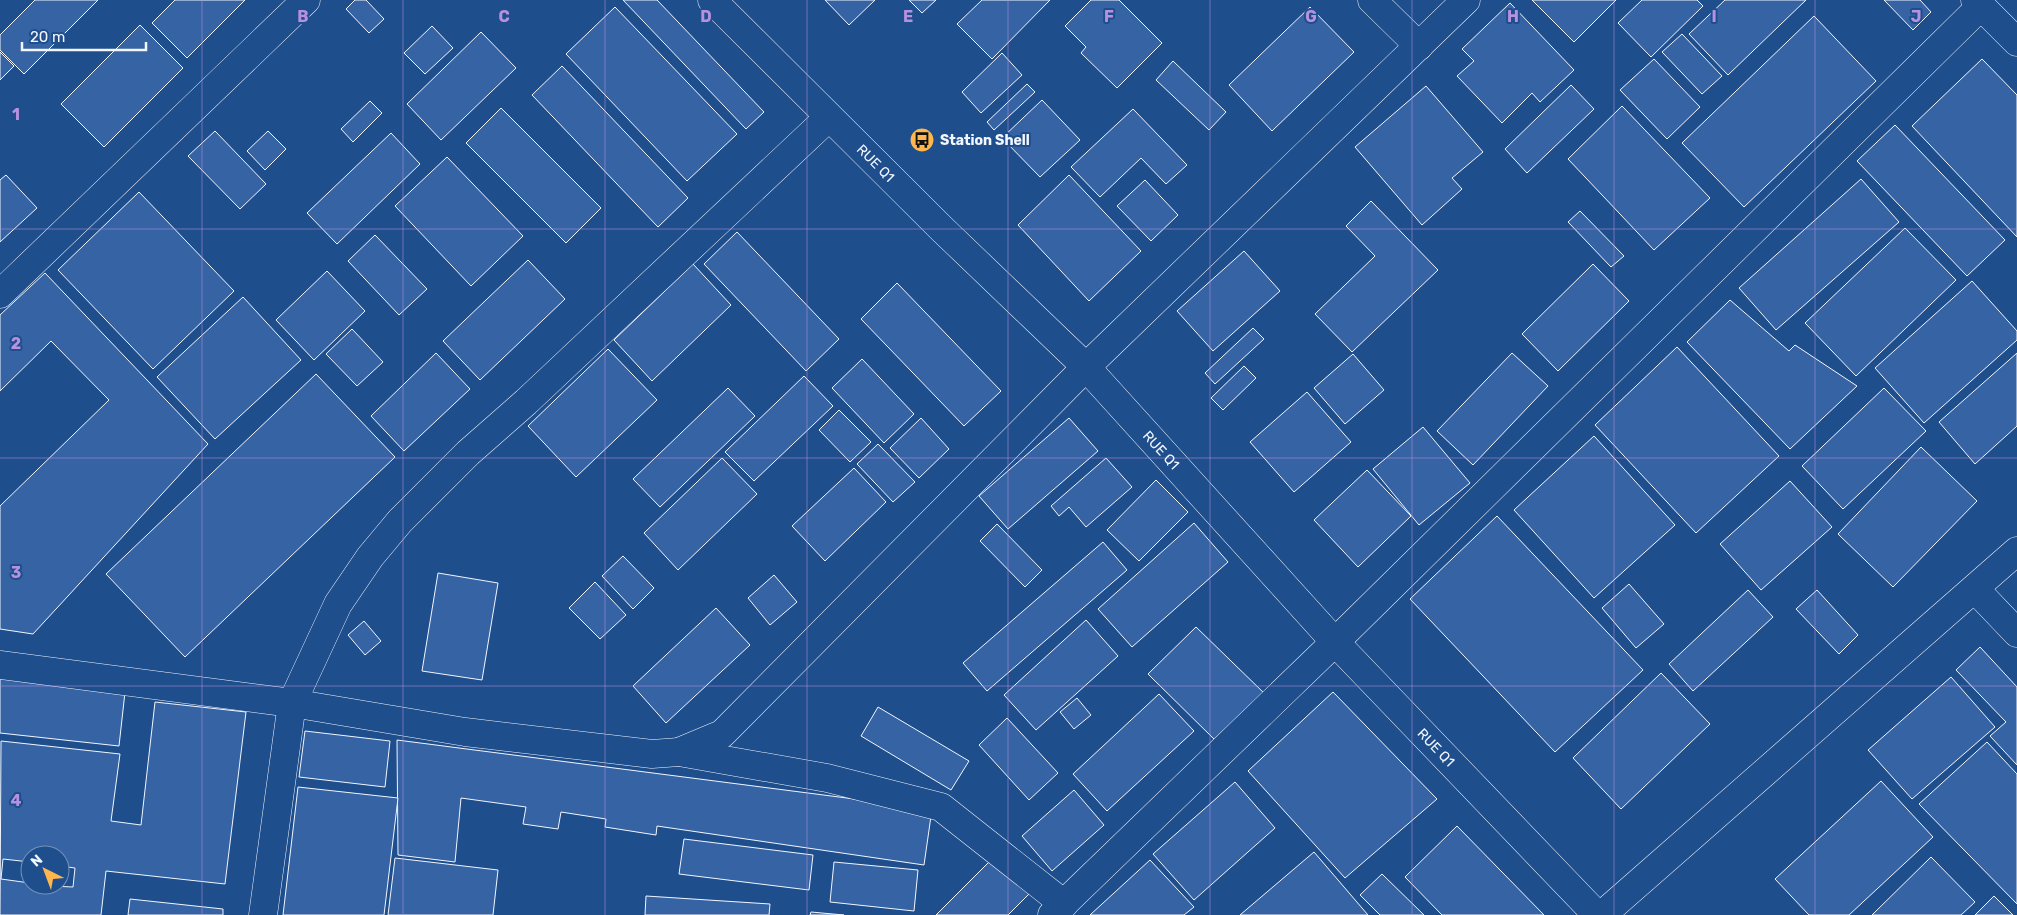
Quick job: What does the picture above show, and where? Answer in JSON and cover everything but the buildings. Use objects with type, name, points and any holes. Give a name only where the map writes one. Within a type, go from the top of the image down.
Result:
[{"type":"street","points":[[0,294],[306,0]]},
{"type":"street","name":"RUE Q1","points":[[712,0],[828,118],[1086,367],[1335,642],[1597,915]]},
{"type":"street","points":[[1372,0],[1418,46]]},
{"type":"street","points":[[679,752],[722,734],[1086,367],[1466,0]]},
{"type":"street","points":[[0,665],[292,703],[465,732],[652,754],[679,752],[827,778],[941,807],[1058,909],[1335,642],[1978,3],[2017,42]]},
{"type":"street","points":[[263,915],[292,703],[338,604],[370,557],[400,522],[468,453],[526,402],[828,118]]},
{"type":"street","points":[[1602,915],[2017,551]]},
{"type":"street","points":[[1975,589],[2017,633]]},
{"type":"place","name":"Station Shell","points":[[922,140]]}]
